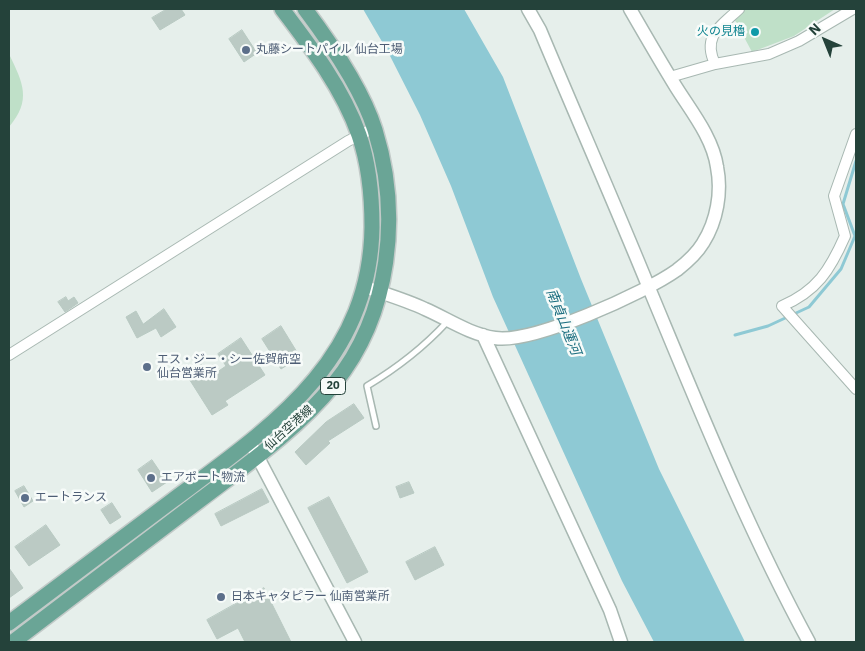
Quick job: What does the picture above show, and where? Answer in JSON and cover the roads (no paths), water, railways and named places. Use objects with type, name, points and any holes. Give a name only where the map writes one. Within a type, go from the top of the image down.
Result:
[{"type":"main road","name":"仙台空港線","points":[[13,636],[258,456],[312,408],[335,383],[358,345],[370,319],[372,210],[369,180],[359,135],[338,90],[282,9]]},
{"type":"main road","name":"仙台空港線","points":[[9,623],[249,442],[284,412],[318,377],[339,346],[372,289],[389,241],[389,204],[386,173],[374,128],[354,86],[324,36],[305,9]]},
{"type":"street","points":[[528,9],[540,30],[649,286],[720,462],[780,588],[810,642]]},
{"type":"street","points":[[372,289],[425,309],[448,321],[483,335],[496,339],[522,337],[546,330],[606,306],[649,286],[690,259],[703,243],[714,220],[719,199],[717,165],[702,129],[630,9]]},
{"type":"street","points":[[715,64],[710,54],[710,40],[714,33],[739,9]]},
{"type":"street","points":[[670,77],[715,64],[769,54],[799,41],[854,9]]},
{"type":"street","points":[[9,355],[359,135],[374,128]]},
{"type":"street","points":[[856,134],[834,196],[845,236],[830,269],[815,286],[795,300],[782,306],[856,389]]},
{"type":"street","points":[[483,335],[610,610],[621,642]]},
{"type":"street","points":[[249,442],[355,642]]},
{"type":"lane","points":[[376,426],[367,386],[397,368],[422,348],[448,321]]},
{"type":"water","name":"南貞山運河","points":[[363,9],[464,9],[503,77],[581,279],[659,469],[745,642],[654,642],[622,581],[493,297],[451,186],[420,115],[388,52]]},
{"type":"waterway","points":[[735,335],[768,326],[809,307],[841,269],[855,236],[843,204],[856,161]]},
{"type":"place","name":"火の見櫓","points":[[755,32]]},
{"type":"place","name":"丸藤シートパイル 仙台工場","points":[[246,50]]},
{"type":"place","name":"エス・ジー・シー佐賀航空 仙台営業所","points":[[147,367]]},
{"type":"place","name":"エアポート物流","points":[[151,478]]},
{"type":"place","name":"エートランス","points":[[25,498]]},
{"type":"place","name":"日本キャタピラー 仙南営業所","points":[[221,597]]}]
